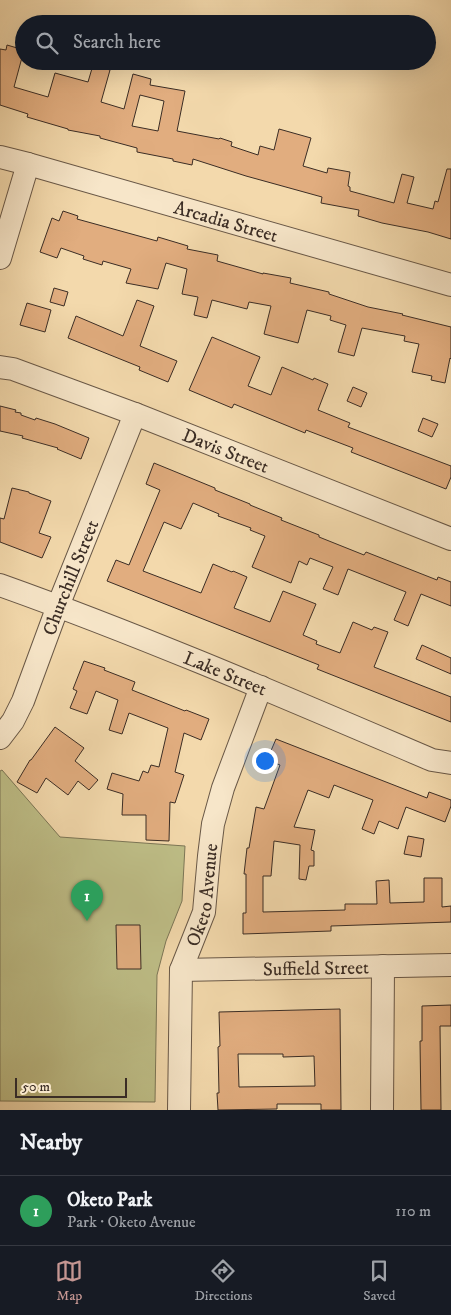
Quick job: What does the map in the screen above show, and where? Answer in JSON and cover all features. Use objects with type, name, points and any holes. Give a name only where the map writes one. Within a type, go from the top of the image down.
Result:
[{"type":"street","name":"Arcadia Street","points":[[0,157],[451,285]]},
{"type":"street","points":[[0,258],[28,164]]},
{"type":"street","name":"Davis Street","points":[[0,366],[136,414],[451,538]]},
{"type":"street","name":"Churchill Street","points":[[0,738],[13,721],[23,701],[58,606],[136,414]]},
{"type":"street","name":"Lake Street","points":[[0,585],[58,606],[260,687],[432,760],[451,762]]},
{"type":"street","name":"Oketo Avenue","points":[[179,1110],[181,970],[204,912],[208,856],[213,824],[223,788],[260,687]]},
{"type":"street","name":"Suffield Street","points":[[181,970],[451,965]]},
{"type":"street","points":[[382,1110],[383,966]]},
{"type":"green space","points":[[2,770],[60,837],[185,846],[182,901],[166,941],[157,975],[155,1102],[0,1101],[0,771]]},
{"type":"building","points":[[7,45],[15,47],[15,70],[19,70],[14,87],[48,97],[55,73],[88,82],[92,70],[110,70],[101,102],[124,109],[133,74],[151,79],[150,85],[185,91],[177,131],[220,138],[232,142],[231,146],[258,155],[260,146],[274,150],[279,129],[311,138],[303,166],[327,173],[328,168],[350,172],[348,186],[350,191],[394,203],[402,174],[414,177],[407,203],[433,209],[435,201],[438,202],[447,169],[451,169],[451,239],[358,216],[359,210],[321,203],[322,197],[193,159],[192,165],[137,152],[137,148],[100,138],[100,136],[68,130],[27,117],[28,114],[0,105],[0,49],[6,50]],"holes":[[[140,95],[164,101],[158,131],[132,126]]]},
{"type":"building","points":[[63,211],[78,216],[77,219],[157,241],[158,237],[188,246],[187,249],[218,255],[217,261],[263,274],[291,278],[290,283],[329,292],[329,294],[368,307],[451,327],[451,359],[445,383],[431,380],[432,376],[412,372],[419,344],[404,341],[405,336],[362,328],[354,356],[338,352],[346,325],[330,320],[331,316],[307,310],[298,343],[264,334],[271,306],[249,302],[247,309],[212,300],[207,318],[194,315],[198,297],[182,294],[187,269],[166,263],[158,289],[126,283],[131,269],[103,261],[102,265],[83,259],[84,256],[61,248],[57,258],[40,252],[52,218],[59,221]]},
{"type":"building","points":[[54,288],[68,292],[64,306],[50,302]]},
{"type":"building","points":[[137,300],[154,306],[140,346],[177,361],[168,382],[139,370],[140,367],[68,338],[76,316],[123,336]]},
{"type":"building","points":[[27,303],[51,310],[45,332],[20,325]]},
{"type":"building","points":[[212,337],[260,357],[248,386],[271,395],[282,367],[328,384],[318,410],[350,423],[348,427],[451,466],[451,477],[446,489],[351,452],[353,448],[306,430],[305,433],[234,404],[232,408],[189,390]]},
{"type":"building","points":[[353,387],[367,393],[361,407],[347,401]]},
{"type":"building","points":[[0,406],[16,410],[15,412],[35,420],[36,418],[55,424],[89,438],[81,459],[58,448],[22,438],[23,436],[0,431]]},
{"type":"building","points":[[423,418],[438,424],[432,437],[418,431]]},
{"type":"building","points":[[154,463],[282,518],[281,520],[319,535],[319,537],[364,555],[366,552],[437,580],[438,577],[451,582],[451,606],[421,594],[408,626],[394,620],[406,592],[348,569],[338,595],[323,589],[333,567],[310,558],[307,565],[299,561],[291,583],[252,567],[265,536],[193,503],[181,529],[164,522],[143,571],[201,593],[213,564],[233,571],[247,577],[234,608],[270,622],[283,591],[316,604],[303,635],[317,641],[316,644],[340,653],[353,622],[372,630],[374,627],[388,632],[374,667],[451,697],[451,722],[317,669],[319,665],[107,581],[116,560],[129,565],[160,490],[146,484]]},
{"type":"building","points":[[12,488],[29,492],[51,501],[39,533],[51,537],[42,558],[0,542],[0,518],[4,519]]},
{"type":"building","points":[[422,645],[451,658],[451,674],[416,659]]},
{"type":"building","points":[[84,661],[105,668],[104,670],[135,682],[132,690],[209,719],[201,740],[184,733],[175,772],[184,775],[175,803],[170,802],[169,841],[146,840],[146,815],[122,815],[123,794],[107,789],[112,773],[139,781],[143,771],[148,773],[151,765],[159,767],[168,728],[129,713],[122,734],[109,730],[118,700],[96,691],[87,714],[70,708],[77,691],[73,689]]},
{"type":"building","points":[[55,727],[84,748],[75,761],[98,780],[89,790],[78,781],[68,795],[46,778],[37,793],[17,782],[30,760]]},
{"type":"building","points":[[276,739],[427,798],[429,792],[451,800],[451,806],[445,822],[406,807],[398,829],[379,821],[374,834],[362,829],[373,800],[334,785],[329,798],[308,790],[294,827],[315,830],[311,850],[314,851],[314,866],[309,866],[306,880],[299,879],[300,845],[274,841],[271,876],[263,876],[263,912],[345,910],[345,904],[377,904],[376,881],[389,880],[390,903],[424,902],[424,878],[442,878],[442,907],[451,906],[451,922],[331,926],[331,931],[243,934],[243,913],[246,913],[246,874],[244,874],[247,848],[249,848],[256,807],[264,809],[280,765],[267,760]]},
{"type":"building","points":[[408,836],[424,839],[421,857],[404,854]]},
{"type":"building","points":[[116,925],[140,925],[141,969],[117,969]]},
{"type":"building","points":[[451,1005],[451,1026],[440,1026],[441,1110],[421,1110],[420,1041],[422,1041],[422,1006]]},
{"type":"building","points":[[340,1009],[341,1110],[321,1110],[321,1104],[277,1104],[277,1109],[218,1110],[219,1012]],"holes":[[[238,1054],[283,1054],[283,1057],[314,1056],[315,1086],[239,1087]]]},
{"type":"place","name":"Oketo Park","points":[[87,921]]}]
